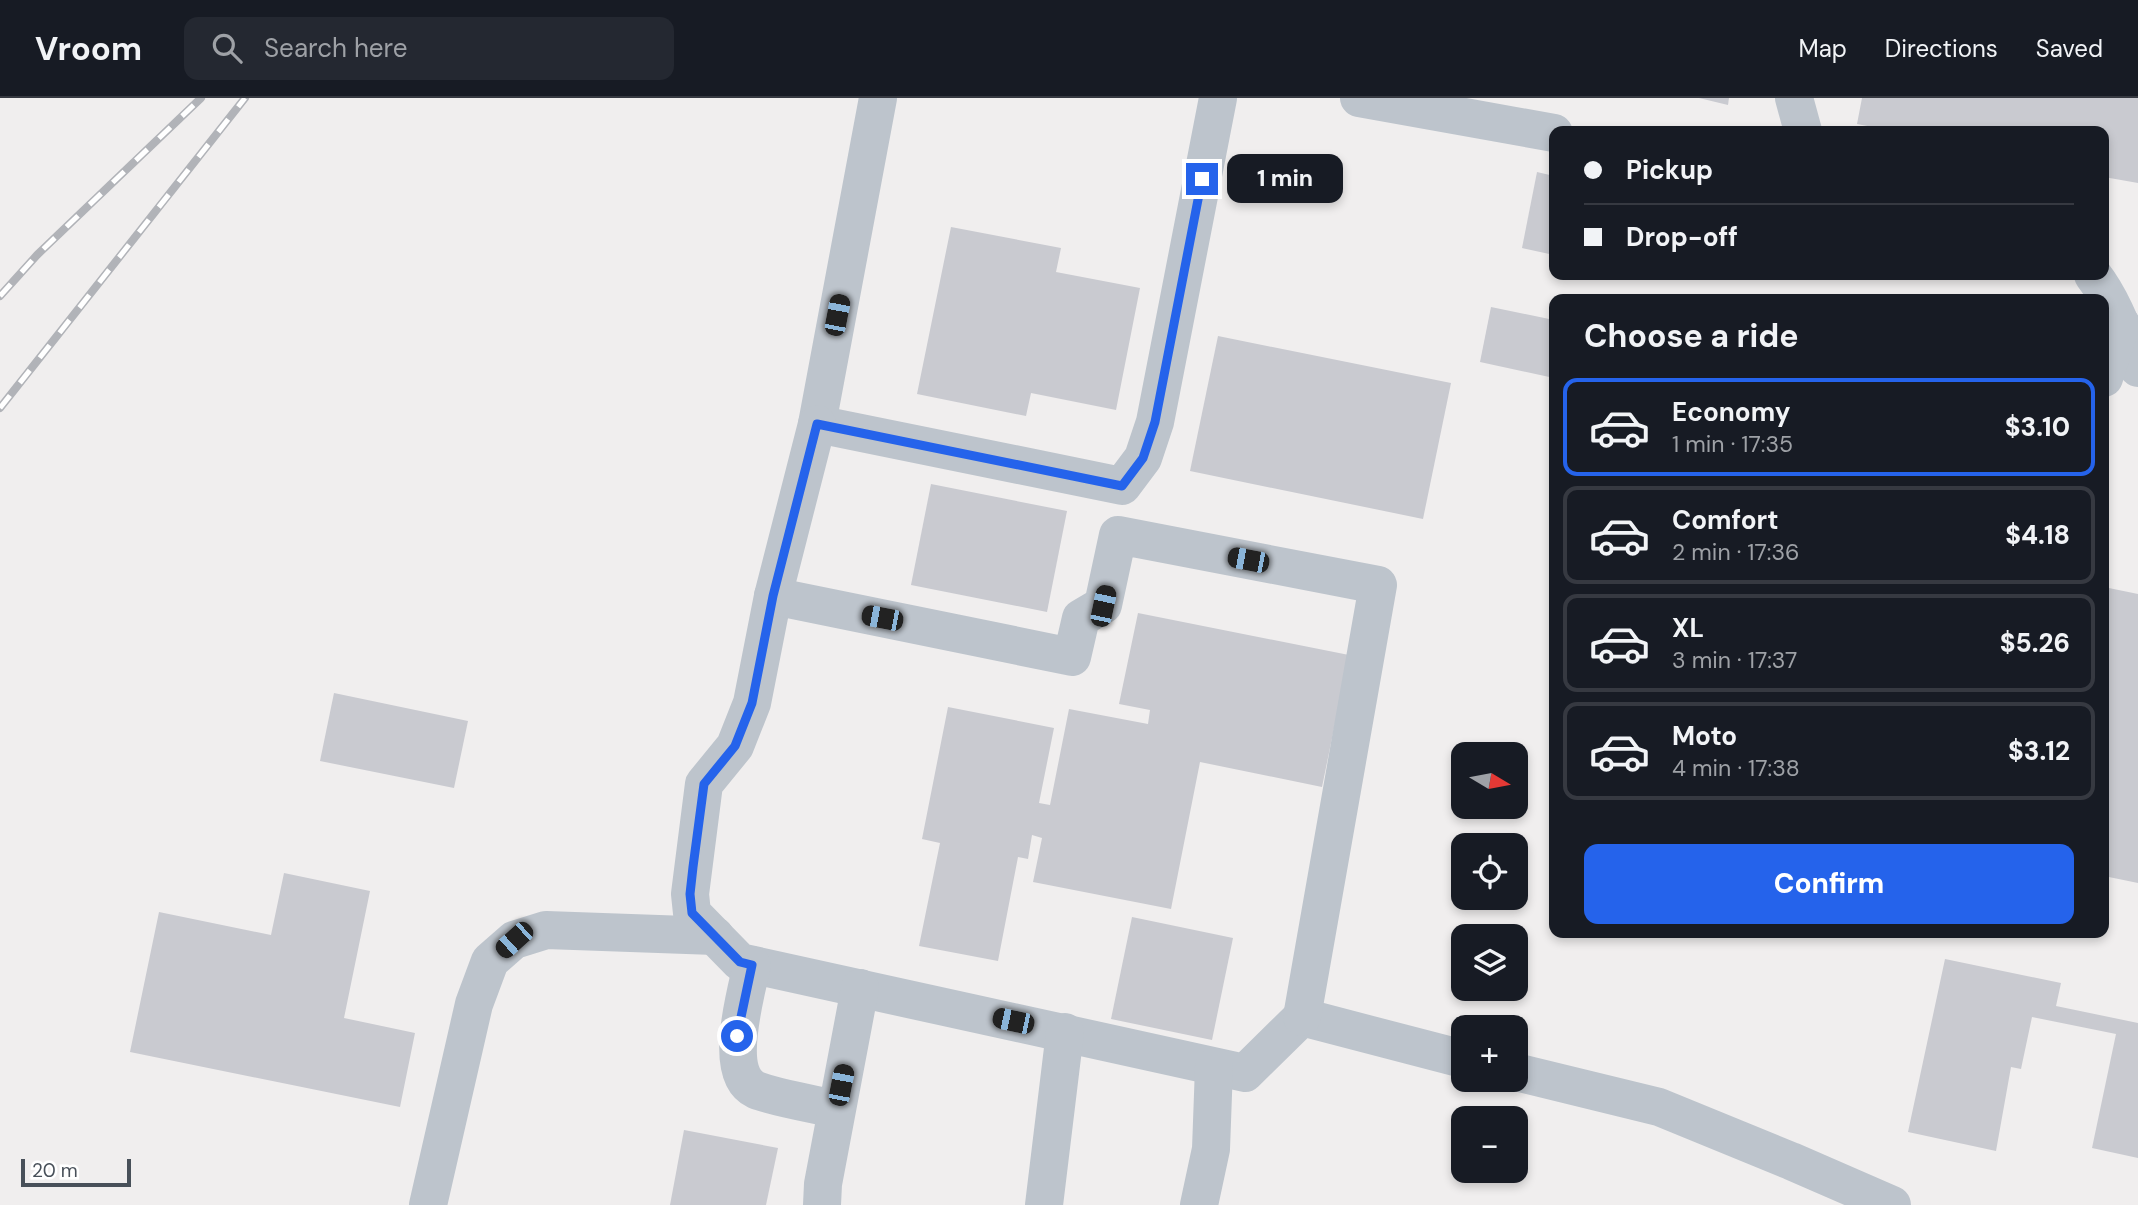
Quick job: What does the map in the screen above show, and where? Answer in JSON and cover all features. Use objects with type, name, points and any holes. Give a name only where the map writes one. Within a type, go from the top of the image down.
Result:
[{"type":"lane","points":[[878,98],[817,424],[773,596],[752,703],[735,746],[704,784],[690,894],[692,913],[740,962],[1245,1073],[1302,1017],[1378,584],[1118,536]]},
{"type":"lane","points":[[773,596],[1072,657],[1081,618],[1103,606],[1118,536],[1122,486],[1143,458],[1155,422],[1218,98]]},
{"type":"lane","points":[[1359,98],[1549,132]]},
{"type":"lane","points":[[1794,98],[1802,126]]},
{"type":"lane","points":[[2109,300],[2138,368]]},
{"type":"lane","points":[[2109,362],[2121,324]]},
{"type":"lane","points":[[817,424],[1122,486]]},
{"type":"lane","points":[[428,1205],[474,1004],[490,961],[514,940],[546,930],[715,936]]},
{"type":"lane","points":[[752,965],[737,1036],[740,1070],[754,1089],[836,1109]]},
{"type":"lane","points":[[822,1205],[836,1109],[860,988]]},
{"type":"lane","points":[[1302,1017],[1451,1056]]},
{"type":"lane","points":[[1044,1205],[1065,1032]]},
{"type":"lane","points":[[1199,1205],[1211,1149],[1214,1067]]},
{"type":"lane","points":[[1528,1075],[1660,1107],[1892,1205]]},
{"type":"building","points":[[1699,98],[1729,98],[1728,105]]},
{"type":"building","points":[[1862,98],[2138,98],[2138,183],[2109,178],[2109,126],[1857,124]]},
{"type":"building","points":[[1537,172],[1549,175],[1549,254],[1522,248]]},
{"type":"building","points":[[951,227],[1061,248],[1056,272],[1140,288],[1116,410],[1031,393],[1026,416],[917,394]]},
{"type":"building","points":[[1491,307],[1549,319],[1549,377],[1480,362]]},
{"type":"building","points":[[1218,336],[1451,383],[1423,519],[1190,471]]},
{"type":"building","points":[[931,484],[1067,511],[1047,612],[911,585]]},
{"type":"building","points":[[2109,588],[2138,594],[2138,883],[2109,877]]},
{"type":"building","points":[[1138,613],[1349,655],[1322,787],[1200,762],[1171,909],[1033,882],[1042,838],[1032,835],[1028,859],[1018,857],[998,961],[919,946],[940,843],[922,839],[948,707],[1054,728],[1039,803],[1050,805],[1069,709],[1148,724],[1150,710],[1119,704]]},
{"type":"building","points":[[334,693],[468,721],[454,788],[320,761]]},
{"type":"building","points":[[284,873],[370,891],[344,1018],[415,1033],[400,1107],[130,1052],[159,912],[271,935]]},
{"type":"building","points":[[1132,917],[1233,938],[1212,1040],[1111,1019]]},
{"type":"building","points":[[1945,959],[2061,983],[2056,1006],[2138,1023],[2138,1158],[2092,1148],[2116,1034],[2032,1017],[2021,1069],[2011,1067],[1996,1151],[1908,1132]]},
{"type":"building","points":[[684,1130],[778,1148],[766,1205],[670,1205]]},
{"type":"railway","points":[[0,296],[37,255],[201,98]]},
{"type":"railway","points":[[0,408],[245,98]]},
{"type":"route","points":[[737,1036],[752,965],[740,962],[692,913],[690,894],[693,867],[704,784],[735,746],[752,703],[773,596],[817,424],[1122,486],[1143,458],[1155,422],[1202,179]]}]
